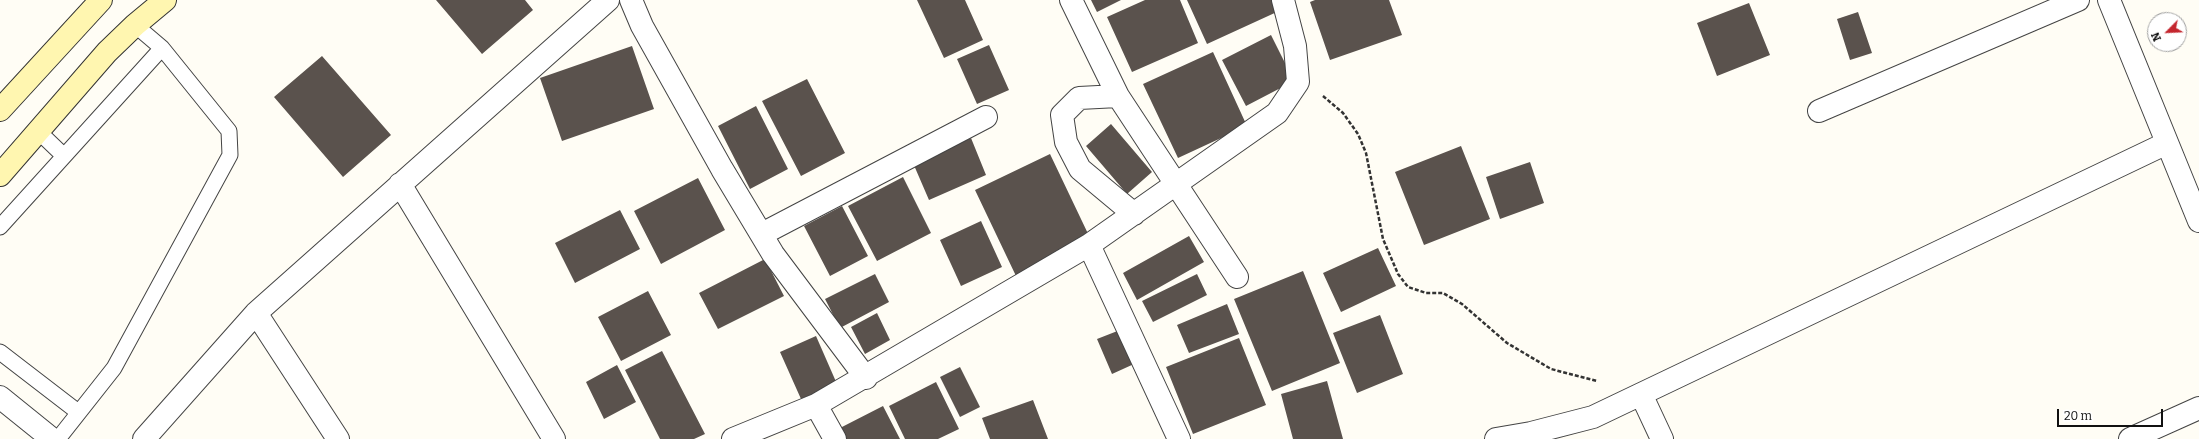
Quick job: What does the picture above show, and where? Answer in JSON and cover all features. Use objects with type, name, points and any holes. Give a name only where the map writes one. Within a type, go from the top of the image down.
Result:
[{"type":"main road","points":[[0,110],[101,0]]},
{"type":"main road","points":[[0,175],[107,52],[135,25],[165,0]]},
{"type":"street","points":[[144,439],[256,313],[608,0]]},
{"type":"street","points":[[631,0],[642,26],[722,169],[773,254],[866,378]]},
{"type":"street","points":[[1071,0],[1118,96],[1237,277]]},
{"type":"street","points":[[733,439],[816,406],[866,378],[1089,245],[1277,113],[1298,82],[1295,46],[1282,0]]},
{"type":"street","points":[[1819,110],[2078,0]]},
{"type":"street","points":[[2109,0],[2199,222]]},
{"type":"street","points":[[1118,96],[1079,98],[1062,115],[1066,142],[1080,169],[1134,214]]},
{"type":"street","points":[[762,234],[986,116]]},
{"type":"street","points":[[1496,439],[1531,433],[1592,417],[2167,143]]},
{"type":"street","points":[[400,184],[554,439]]},
{"type":"street","points":[[1089,245],[1179,439]]},
{"type":"street","points":[[256,313],[338,439]]},
{"type":"street","points":[[1641,394],[1662,439]]},
{"type":"street","points":[[0,397],[52,439]]},
{"type":"street","points":[[816,406],[835,439]]},
{"type":"street","points":[[2130,439],[2199,408]]},
{"type":"lane","points":[[58,439],[114,368],[230,155],[229,131],[162,48],[135,25]]},
{"type":"lane","points":[[0,227],[162,48]]},
{"type":"lane","points":[[38,131],[64,156]]},
{"type":"lane","points":[[0,352],[78,412]]},
{"type":"path","points":[[1298,82],[1323,96],[1343,113],[1358,134],[1366,153],[1383,239],[1398,274],[1408,287],[1426,293],[1443,293],[1462,304],[1507,343],[1551,369],[1584,379],[1620,386],[1641,394]]},
{"type":"building","points":[[436,0],[525,0],[533,10],[482,54]]},
{"type":"building","points":[[917,0],[965,0],[983,40],[944,58]]},
{"type":"building","points":[[1091,0],[1121,0],[1097,12]]},
{"type":"building","points":[[1145,0],[1180,0],[1198,43],[1132,72],[1107,17]]},
{"type":"building","points":[[1187,0],[1274,0],[1279,11],[1207,44]]},
{"type":"building","points":[[1315,0],[1389,0],[1402,35],[1330,60],[1310,2]]},
{"type":"building","points":[[1749,3],[1770,55],[1717,76],[1697,23]]},
{"type":"building","points":[[1858,12],[1872,53],[1850,60],[1837,19]]},
{"type":"building","points":[[1271,35],[1294,81],[1246,106],[1222,60]]},
{"type":"building","points":[[989,45],[1009,90],[977,104],[957,59]]},
{"type":"building","points":[[632,46],[654,109],[562,141],[540,78]]},
{"type":"building","points":[[1213,52],[1247,126],[1178,158],[1143,84]]},
{"type":"building","points":[[322,56],[391,135],[343,177],[274,97]]},
{"type":"building","points":[[807,79],[845,153],[801,176],[762,101]]},
{"type":"building","points":[[756,106],[788,169],[750,189],[718,126]]},
{"type":"building","points":[[1111,124],[1152,172],[1127,194],[1086,146]]},
{"type":"building","points":[[971,138],[986,175],[929,200],[913,163]]},
{"type":"building","points":[[1461,146],[1490,219],[1424,245],[1395,172]]},
{"type":"building","points":[[1050,154],[1091,240],[1016,276],[975,190]]},
{"type":"building","points":[[1530,162],[1544,203],[1500,219],[1486,177]]},
{"type":"building","points":[[903,177],[931,233],[877,261],[848,206]]},
{"type":"building","points":[[698,178],[725,230],[661,264],[634,211]]},
{"type":"building","points":[[842,206],[868,256],[830,276],[804,226]]},
{"type":"building","points":[[620,210],[640,249],[575,283],[555,243]]},
{"type":"building","points":[[981,221],[1002,267],[961,286],[940,240]]},
{"type":"building","points":[[1189,236],[1204,262],[1137,300],[1123,273]]},
{"type":"building","points":[[1378,248],[1396,286],[1341,312],[1323,273]]},
{"type":"building","points":[[765,259],[784,296],[718,329],[699,293]]},
{"type":"building","points":[[1303,271],[1340,363],[1272,391],[1234,299]]},
{"type":"building","points":[[875,274],[889,302],[840,328],[825,299]]},
{"type":"building","points":[[1197,274],[1207,295],[1153,322],[1142,301]]},
{"type":"building","points":[[648,291],[671,335],[621,361],[598,317]]},
{"type":"building","points":[[1227,304],[1239,334],[1189,353],[1177,325]]},
{"type":"building","points":[[877,313],[890,340],[865,354],[851,327]]},
{"type":"building","points":[[1380,315],[1403,374],[1357,393],[1333,333]]},
{"type":"building","points":[[1120,330],[1134,364],[1112,374],[1097,339]]},
{"type":"building","points":[[816,336],[837,384],[801,399],[780,352]]},
{"type":"building","points":[[1239,338],[1266,405],[1193,434],[1166,367]]},
{"type":"building","points":[[662,351],[705,434],[694,439],[660,439],[625,370]]},
{"type":"building","points":[[617,365],[636,402],[604,419],[586,382]]},
{"type":"building","points":[[960,367],[980,407],[960,417],[940,377]]},
{"type":"building","points":[[1327,381],[1343,439],[1293,439],[1281,394]]},
{"type":"building","points":[[936,382],[959,429],[938,439],[905,439],[889,406]]},
{"type":"building","points":[[1033,400],[1048,439],[990,439],[982,418]]},
{"type":"building","points":[[883,406],[900,439],[845,439],[840,428]]}]
